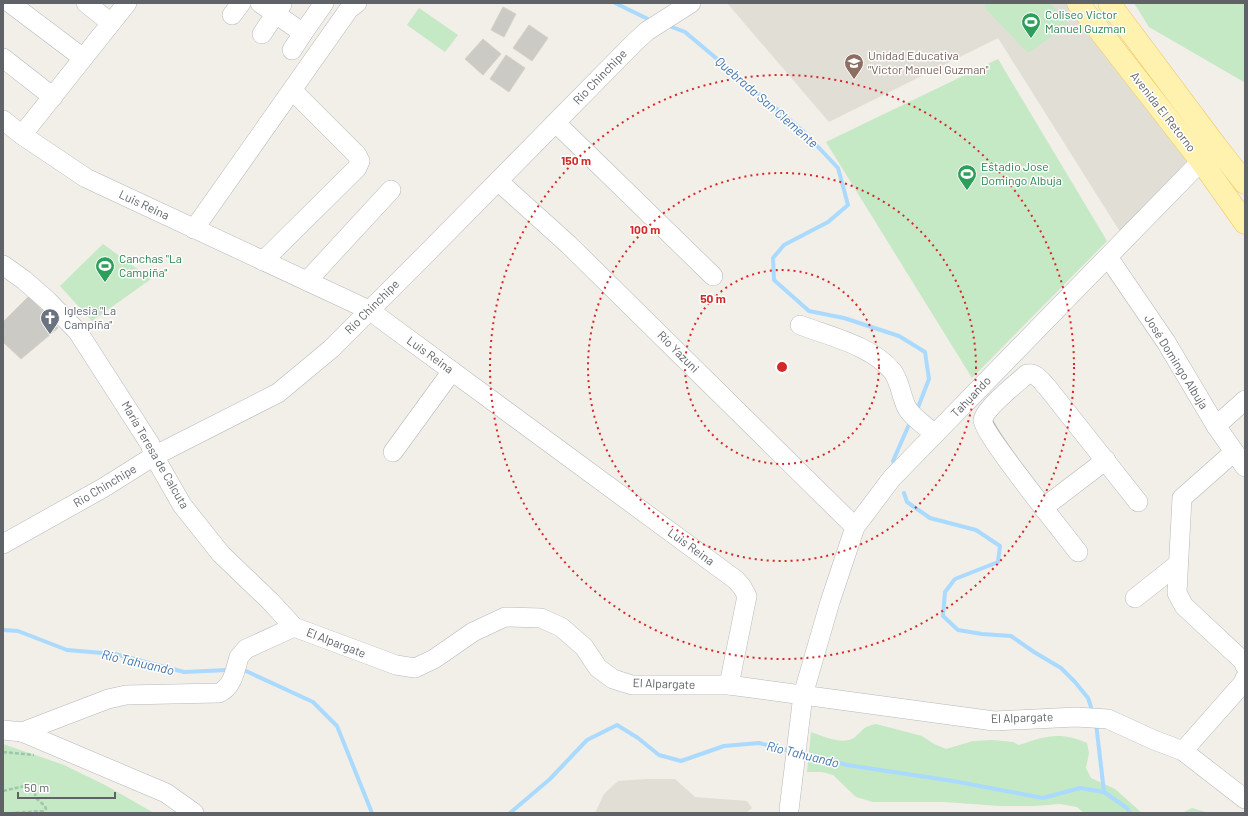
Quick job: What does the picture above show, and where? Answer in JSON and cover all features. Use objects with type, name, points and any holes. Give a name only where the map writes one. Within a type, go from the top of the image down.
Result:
[{"type":"main road","name":"Avenida El Retorno","points":[[1078,3],[1208,154],[1245,183]]},
{"type":"main road","name":"Avenida El Retorno","points":[[1109,3],[1208,154],[1242,214]]},
{"type":"street","points":[[10,3],[83,58]]},
{"type":"street","points":[[86,3],[111,23]]},
{"type":"street","points":[[22,135],[126,3]]},
{"type":"street","points":[[260,3],[279,8],[303,33]]},
{"type":"street","points":[[292,50],[324,3]]},
{"type":"street","name":"Rio Chinchipe","points":[[3,544],[103,488],[154,456],[278,393],[330,349],[498,182],[634,42],[647,31],[690,3]]},
{"type":"street","points":[[194,229],[293,91],[349,5]]},
{"type":"street","points":[[262,34],[279,8]]},
{"type":"street","points":[[3,58],[53,97]]},
{"type":"street","points":[[263,261],[358,168],[360,161],[357,155],[293,91]]},
{"type":"street","name":"Luis Reina","points":[[3,120],[22,135],[86,178],[369,310],[736,580],[747,596],[729,685]]},
{"type":"street","points":[[556,123],[713,276]]},
{"type":"street","name":"Tahuando","points":[[788,812],[803,700],[830,602],[855,527],[892,478],[1208,154]]},
{"type":"street","name":"Rio Yazuni","points":[[498,182],[569,245],[855,527]]},
{"type":"street","points":[[307,281],[391,190]]},
{"type":"street","name":"José Domingo Albuja","points":[[1108,257],[1166,342],[1216,426],[1245,467]]},
{"type":"street","name":"María Teresa de Calcuta","points":[[3,265],[24,280],[48,301],[78,332],[150,444],[154,456],[182,505],[221,554],[270,601],[294,627]]},
{"type":"street","points":[[800,325],[852,344],[884,363],[896,378],[905,405],[909,411],[935,434]]},
{"type":"street","points":[[393,452],[452,371]]},
{"type":"street","points":[[1078,552],[1043,508],[995,443],[983,424],[983,419],[986,412],[1027,374],[1035,374],[1047,387],[1138,502]]},
{"type":"street","points":[[991,376],[1007,392]]},
{"type":"street","points":[[1216,426],[1245,400]]},
{"type":"street","points":[[1234,452],[1182,498],[1177,593],[1184,606],[1243,661],[1245,666]]},
{"type":"street","points":[[1043,508],[1106,460]]},
{"type":"street","points":[[1135,598],[1178,564]]},
{"type":"street","name":"El Alpargate","points":[[22,732],[108,699],[126,695],[219,693],[229,686],[239,657],[246,649],[294,627],[396,666],[415,668],[434,659],[473,632],[505,617],[541,618],[561,627],[584,647],[598,668],[613,679],[632,685],[729,685],[803,700],[994,721],[1076,717],[1108,719],[1154,740],[1183,751],[1245,799]]},
{"type":"street","points":[[1183,751],[1243,683],[1245,678]]},
{"type":"street","points":[[3,730],[22,732],[166,793],[194,813]]},
{"type":"path","points":[[3,791],[29,785],[32,787],[37,799],[45,806],[46,809],[43,811],[12,813]]},
{"type":"shaded area","name":"Unidad Educativa \"Victor Manuel Guzman\"","points":[[727,3],[1071,3],[1194,165],[1122,235],[998,38],[829,122]]},
{"type":"shaded area","points":[[675,779],[695,797],[747,801],[752,808],[746,813],[595,813],[604,794],[618,781]]},
{"type":"green space","name":"Coliseo Victor Manuel Guzman","points":[[987,3],[1050,3],[1069,24],[1028,53],[984,7]]},
{"type":"green space","points":[[1134,3],[1245,3],[1245,81],[1244,82],[1149,27]]},
{"type":"green space","points":[[419,8],[458,35],[445,52],[407,25]]},
{"type":"green space","name":"Estadio Jose Domingo Albuja","points":[[998,59],[1107,241],[972,378],[826,142]]},
{"type":"green space","name":"Canchas \"La Campiña\"","points":[[103,244],[151,279],[92,321],[60,286]]},
{"type":"green space","points":[[876,724],[922,736],[934,744],[946,749],[973,741],[993,740],[1013,742],[1019,745],[1053,736],[1078,739],[1087,743],[1089,753],[1086,768],[1091,778],[1115,789],[1142,813],[1084,813],[1077,807],[1060,804],[1000,806],[944,802],[873,802],[856,797],[833,775],[822,772],[807,772],[811,732],[827,738],[845,741],[855,737],[866,727]]},
{"type":"green space","points":[[3,744],[64,765],[105,785],[154,813],[3,813]]},
{"type":"green space","points":[[1192,808],[1209,813],[1182,813]]},
{"type":"building","points":[[503,7],[516,14],[504,37],[491,30]]},
{"type":"building","points":[[529,25],[548,38],[532,61],[513,48]]},
{"type":"building","points":[[483,39],[501,54],[483,75],[465,59]]},
{"type":"building","points":[[506,55],[525,68],[509,92],[490,79]]},
{"type":"building","name":"Iglesia \"La Campiña\"","points":[[29,296],[58,328],[21,359],[3,342],[3,322]]},
{"type":"waterway","name":"Quebrada San Clemente","points":[[615,3],[650,20]]},
{"type":"waterway","name":"Quebrada San Clemente","points":[[672,27],[685,32],[803,131],[838,168],[848,205],[828,222],[784,245],[773,258],[774,280],[809,311],[844,318],[899,336],[925,352],[929,379],[917,410]]},
{"type":"waterway","name":"Quebrada San Clemente","points":[[894,464],[893,461],[911,420]]},
{"type":"waterway","name":"Quebrada San Clemente","points":[[904,493],[907,502],[930,518],[976,530],[1000,546],[998,562],[955,579],[945,592],[943,616],[958,630],[982,634],[1011,636],[1061,668],[1088,698],[1093,713]]},
{"type":"waterway","name":"Río Tahuando","points":[[3,630],[18,631],[67,650],[115,654],[184,672],[227,670]]},
{"type":"waterway","name":"Río Tahuando","points":[[246,671],[313,702],[337,726],[372,813]]},
{"type":"waterway","name":"Quebrada San Clemente","points":[[1096,723],[1104,792]]},
{"type":"waterway","name":"Río Tahuando","points":[[510,813],[550,779],[587,740],[617,725],[638,738],[659,755],[681,761],[724,746],[759,743],[790,751]]},
{"type":"waterway","name":"Río Tahuando","points":[[801,753],[847,765],[953,781],[1043,798],[1080,788],[1104,792],[1127,808],[1130,813]]},
{"type":"place","name":"Coliseo Victor Manuel Guzman","points":[[1031,39]]},
{"type":"place","name":"Unidad Educativa \"Victor Manuel Guzman\"","points":[[854,80]]},
{"type":"place","name":"Estadio Jose Domingo Albuja","points":[[967,191]]},
{"type":"place","name":"Canchas \"La Campiña\"","points":[[105,283]]},
{"type":"place","name":"Iglesia \"La Campiña\"","points":[[50,335]]}]
